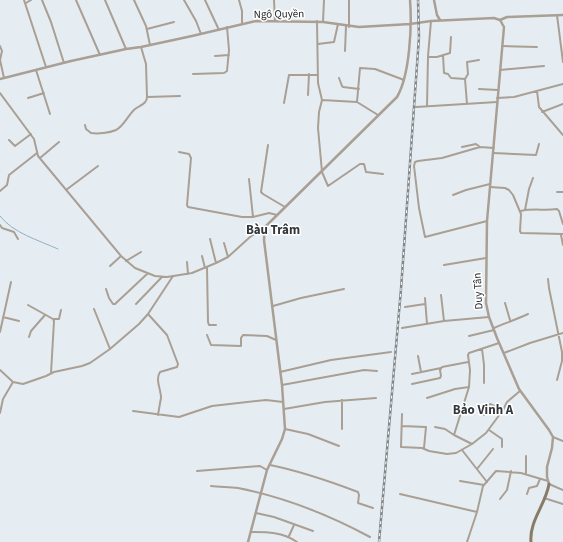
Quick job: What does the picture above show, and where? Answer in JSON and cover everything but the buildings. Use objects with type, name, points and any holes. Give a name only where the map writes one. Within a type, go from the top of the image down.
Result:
[{"type":"main road","points":[[531,542],[534,523],[549,483]]},
{"type":"street","points":[[24,0],[46,67]]},
{"type":"street","points":[[26,3],[31,0]]},
{"type":"street","points":[[42,0],[51,22],[64,63]]},
{"type":"street","points":[[76,0],[100,55]]},
{"type":"street","points":[[105,0],[126,49]]},
{"type":"street","points":[[134,0],[147,29],[150,45]]},
{"type":"street","points":[[184,0],[196,21],[201,34]]},
{"type":"street","points":[[205,0],[219,30]]},
{"type":"street","points":[[238,0],[242,11],[242,24]]},
{"type":"street","points":[[274,0],[275,21]]},
{"type":"street","points":[[323,22],[324,0]]},
{"type":"street","points":[[345,51],[349,0]]},
{"type":"street","points":[[0,92],[35,142],[37,153],[40,158],[126,262],[147,274],[162,277],[188,274],[206,268],[228,257],[250,237],[265,227],[397,97],[404,80],[407,64],[410,0]]},
{"type":"street","points":[[434,0],[437,15],[440,21]]},
{"type":"street","points":[[557,15],[563,62]]},
{"type":"street","name":"Ngô Quyền","points":[[0,79],[126,49],[256,22],[323,22],[347,26],[410,24],[431,21],[494,18],[500,20],[507,17],[563,15]]},
{"type":"street","name":"Duy Tân","points":[[500,20],[504,27],[487,221],[486,303],[489,317],[499,343],[520,391],[553,437]]},
{"type":"street","points":[[427,107],[428,58],[431,21]]},
{"type":"street","points":[[147,29],[174,22]]},
{"type":"street","points":[[317,22],[318,83],[322,100],[319,112],[318,128],[322,172],[328,186],[360,164],[364,164],[366,172],[383,174]]},
{"type":"street","points":[[318,44],[334,42],[338,24]]},
{"type":"street","points":[[193,74],[226,72],[228,70],[229,55],[227,27]]},
{"type":"street","points":[[428,58],[450,53],[452,37]]},
{"type":"street","points":[[0,46],[2,51],[0,60],[4,78]]},
{"type":"street","points":[[502,46],[537,47]]},
{"type":"street","points":[[85,125],[86,129],[91,133],[115,130],[134,110],[147,100],[146,64],[141,47]]},
{"type":"street","points":[[215,56],[229,55]]},
{"type":"street","points":[[443,55],[444,73],[448,74],[451,78],[465,79]]},
{"type":"street","points":[[467,104],[465,79],[468,74],[467,62],[479,60]]},
{"type":"street","points":[[500,70],[544,66]]},
{"type":"street","points":[[357,102],[360,68],[375,69],[404,80]]},
{"type":"street","points":[[36,70],[50,114]]},
{"type":"street","points":[[308,95],[309,74]]},
{"type":"street","points":[[284,103],[289,75],[318,75]]},
{"type":"street","points":[[339,78],[343,87],[359,89]]},
{"type":"street","points":[[416,107],[467,104],[497,100],[563,84]]},
{"type":"street","points":[[479,90],[498,90]]},
{"type":"street","points":[[537,91],[538,105],[542,112],[563,134]]},
{"type":"street","points":[[28,98],[44,93]]},
{"type":"street","points":[[147,96],[180,96]]},
{"type":"street","points":[[322,100],[357,102],[379,116]]},
{"type":"street","points":[[542,112],[563,104]]},
{"type":"street","points":[[9,140],[13,145],[16,145],[30,134]]},
{"type":"street","points":[[40,158],[59,142]]},
{"type":"street","points":[[462,147],[476,144],[480,147]]},
{"type":"street","points":[[493,154],[536,154],[539,144]]},
{"type":"street","points":[[268,145],[261,192],[286,207]]},
{"type":"street","points":[[487,221],[425,237],[417,195],[414,166],[415,162],[442,158],[480,147],[494,148]]},
{"type":"street","points":[[179,152],[189,154],[192,158],[188,207],[237,216],[253,217],[269,214],[277,215]]},
{"type":"street","points":[[0,191],[7,185],[9,175],[37,153]]},
{"type":"street","points":[[66,190],[98,166]]},
{"type":"street","points":[[525,210],[529,189],[533,178]]},
{"type":"street","points":[[249,179],[253,217]]},
{"type":"street","points":[[453,195],[466,190],[490,186],[505,188],[509,190],[520,211],[522,219],[521,233],[562,234],[563,246]]},
{"type":"street","points":[[557,192],[563,192]]},
{"type":"street","points":[[520,211],[549,211],[557,209],[563,224]]},
{"type":"street","points":[[0,225],[2,228],[14,232],[18,239]]},
{"type":"street","points":[[248,542],[267,470],[282,439],[284,429],[282,385],[264,240],[265,227]]},
{"type":"street","points":[[210,239],[216,263]]},
{"type":"street","points":[[224,243],[228,257]]},
{"type":"street","points":[[126,262],[141,252]]},
{"type":"street","points":[[110,266],[121,256]]},
{"type":"street","points":[[202,256],[206,268],[208,322],[209,325],[216,325]]},
{"type":"street","points":[[444,265],[486,258]]},
{"type":"street","points":[[187,262],[188,274]]},
{"type":"street","points":[[106,289],[108,298],[116,304],[147,274]]},
{"type":"street","points":[[0,370],[13,382],[23,384],[51,373],[85,365],[110,349],[148,314],[174,276]]},
{"type":"street","points":[[136,304],[162,277]]},
{"type":"street","points":[[548,279],[563,358],[557,380]]},
{"type":"street","points":[[0,332],[11,282]]},
{"type":"street","points":[[273,306],[301,298],[344,289]]},
{"type":"street","points":[[441,296],[444,321]]},
{"type":"street","points":[[425,298],[427,324]]},
{"type":"street","points":[[505,303],[511,318],[510,321]]},
{"type":"street","points":[[405,307],[425,304]]},
{"type":"street","points":[[28,305],[54,320],[59,319],[62,310]]},
{"type":"street","points":[[94,309],[110,349]]},
{"type":"street","points":[[148,314],[167,336],[178,364],[177,367],[158,374],[161,398],[158,414]]},
{"type":"street","points":[[469,336],[494,329],[528,314]]},
{"type":"street","points":[[29,337],[31,331],[45,315]]},
{"type":"street","points":[[3,317],[19,321]]},
{"type":"street","points":[[402,328],[444,321],[489,317]]},
{"type":"street","points":[[51,373],[54,320]]},
{"type":"street","points":[[504,353],[563,333]]},
{"type":"street","points":[[207,335],[211,345],[241,346],[242,336],[244,335],[267,336],[276,340]]},
{"type":"street","points":[[454,435],[469,387],[469,353],[499,343]]},
{"type":"street","points":[[482,349],[484,383]]},
{"type":"street","points":[[280,372],[331,360],[391,352]]},
{"type":"street","points":[[418,356],[421,372]]},
{"type":"street","points":[[412,374],[468,362]]},
{"type":"street","points":[[412,384],[440,378],[441,368]]},
{"type":"street","points":[[282,385],[364,370],[377,371]]},
{"type":"street","points":[[0,413],[3,399],[13,382]]},
{"type":"street","points":[[427,398],[455,389],[469,387]]},
{"type":"street","points":[[402,414],[401,447],[424,448],[429,451],[447,454],[456,453],[472,444],[489,430],[504,410],[507,402],[520,391]]},
{"type":"street","points":[[284,409],[325,402],[376,398]]},
{"type":"street","points":[[133,411],[178,416],[212,406],[266,400],[283,402]]},
{"type":"street","points":[[342,400],[342,429]]},
{"type":"street","points":[[484,415],[490,404],[504,410]]},
{"type":"street","points":[[402,426],[426,428],[424,448]]},
{"type":"street","points":[[435,427],[445,429],[472,444]]},
{"type":"street","points":[[284,429],[308,434],[339,446]]},
{"type":"street","points":[[489,430],[502,439],[502,447]]},
{"type":"street","points":[[549,483],[548,467],[553,437],[563,441]]},
{"type":"street","points":[[477,469],[493,449]]},
{"type":"street","points":[[462,450],[487,482]]},
{"type":"street","points":[[526,456],[526,474]]},
{"type":"street","points":[[269,464],[302,472],[358,492],[358,503],[373,508]]},
{"type":"street","points":[[197,471],[260,466],[267,470]]},
{"type":"street","points":[[466,542],[477,512],[484,485],[496,471],[526,474],[563,490]]},
{"type":"street","points":[[500,499],[507,490],[511,472]]},
{"type":"street","points":[[527,494],[529,488],[536,487],[538,485],[540,479]]},
{"type":"street","points":[[460,481],[484,485]]},
{"type":"street","points":[[211,486],[238,488],[288,502],[334,519],[370,537]]},
{"type":"street","points":[[400,494],[477,512]]},
{"type":"street","points":[[544,498],[563,504]]},
{"type":"street","points":[[256,513],[274,517],[313,531]]},
{"type":"street","points":[[289,537],[294,524]]},
{"type":"street","points":[[251,532],[270,532],[289,537],[296,542]]},
{"type":"waterway","points":[[0,216],[5,222],[19,232],[58,249]]},
{"type":"railway","points":[[379,542],[401,289],[419,37],[418,0]]},
{"type":"district","name":"Bàu Trâm","points":[[273,230]]},
{"type":"district","name":"Bảo Vinh A","points":[[483,410]]}]
